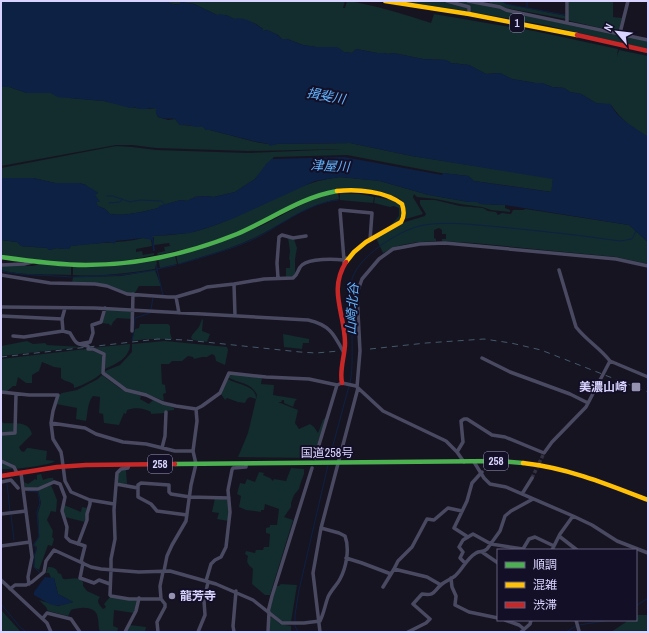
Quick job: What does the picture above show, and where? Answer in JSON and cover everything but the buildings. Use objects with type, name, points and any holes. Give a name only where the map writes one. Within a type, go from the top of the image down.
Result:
[{"type":"main road","name":"1","points":[[385,1],[469,14],[538,27],[648,51]]},
{"type":"main road","points":[[1,257],[33,262],[72,265],[98,265],[127,262],[175,253],[237,234],[307,200],[324,194],[338,191],[357,192],[392,198],[402,204],[404,215],[401,222],[370,240],[344,262],[338,284],[339,305],[345,333],[340,384]]},
{"type":"main road","name":"国道258号","points":[[1,476],[57,467],[130,465],[464,462],[522,463],[576,473],[648,500]]},
{"type":"street","points":[[447,1],[469,7],[469,14]]},
{"type":"street","points":[[468,1],[487,3],[506,10],[648,40]]},
{"type":"street","points":[[567,1],[567,22]]},
{"type":"street","points":[[620,33],[628,1]]},
{"type":"street","points":[[1,275],[50,283],[95,284],[107,286],[124,293],[176,297],[207,287],[256,280],[296,277],[300,266],[304,263],[330,259],[344,262],[340,210],[372,213],[370,240]]},
{"type":"street","points":[[278,278],[277,263],[279,237],[282,235],[293,238],[306,236]]},
{"type":"street","points":[[320,621],[318,619],[313,573],[320,528],[357,387],[360,351],[358,289],[366,273],[379,259],[393,249],[420,244],[445,243],[616,259],[648,266]]},
{"type":"street","points":[[1,266],[33,262]]},
{"type":"street","points":[[559,270],[576,327],[610,361],[648,377]]},
{"type":"street","points":[[234,284],[234,316]]},
{"type":"street","points":[[132,331],[133,294]]},
{"type":"street","points":[[176,297],[179,313]]},
{"type":"street","points":[[1,308],[105,308],[293,319],[318,322],[330,330],[344,354]]},
{"type":"street","points":[[63,331],[62,319],[65,308]]},
{"type":"street","points":[[78,345],[90,342],[93,333],[92,325],[101,322],[105,308]]},
{"type":"street","points":[[1,316],[62,319]]},
{"type":"street","points":[[13,336],[63,331],[70,333],[73,340],[78,345],[88,347],[104,354],[103,373],[122,388],[163,403],[196,409],[220,393],[229,373],[309,379],[357,387],[383,411],[446,441],[464,462]]},
{"type":"street","points":[[482,358],[510,372],[570,394],[588,403]]},
{"type":"street","points":[[457,452],[463,442],[461,421],[467,419],[492,435],[505,437],[544,453],[552,442],[576,418],[588,403],[610,361]]},
{"type":"street","points":[[315,458],[340,384]]},
{"type":"street","points":[[1,392],[16,394],[58,395],[51,423],[54,439],[61,452],[65,481],[70,491],[90,500],[114,504]]},
{"type":"street","points":[[1,434],[15,433],[16,394]]},
{"type":"street","points":[[158,632],[157,622],[165,607],[165,604],[161,599],[160,586],[167,556],[171,546],[186,521],[196,464],[193,451],[197,421],[196,409]]},
{"type":"street","points":[[162,448],[165,436],[166,412]]},
{"type":"street","points":[[51,423],[85,428],[96,434],[123,442],[141,443],[175,451],[193,451]]},
{"type":"street","points":[[1,461],[14,467],[19,472],[23,489],[32,557],[28,577],[29,584]]},
{"type":"street","points":[[474,462],[482,472],[484,478],[490,484],[506,487],[583,520],[616,541],[632,548]]},
{"type":"street","points":[[198,632],[205,614],[204,601],[211,564],[221,557],[226,551],[230,512],[228,490],[232,470],[233,468],[246,467],[246,464]]},
{"type":"street","points":[[130,465],[128,468],[118,471],[114,504],[115,539],[111,559],[110,595],[129,599],[161,599]]},
{"type":"street","points":[[268,632],[268,612],[272,596],[312,468]]},
{"type":"street","points":[[468,537],[454,528],[472,483],[482,472]]},
{"type":"street","points":[[522,494],[532,478]]},
{"type":"street","points":[[1,482],[11,480],[18,488]]},
{"type":"street","points":[[23,489],[38,490],[54,482],[59,484],[65,497],[62,511],[67,527],[66,537],[70,541],[85,546],[80,578],[94,584],[99,580],[110,584]]},
{"type":"street","points":[[187,516],[157,511],[150,504],[138,497],[138,485],[141,483],[169,485],[169,492],[171,494],[190,497],[229,498]]},
{"type":"street","points":[[116,484],[138,488]]},
{"type":"street","points":[[408,632],[426,623],[430,619],[413,604],[422,594],[429,595],[434,593],[440,585],[459,572],[465,563],[476,553],[487,549],[500,531],[505,516],[533,499]]},
{"type":"street","points":[[78,544],[86,520],[90,500]]},
{"type":"street","points":[[384,587],[398,561],[412,547],[428,519],[434,520],[448,508],[462,511]]},
{"type":"street","points":[[1,514],[26,511]]},
{"type":"street","points":[[552,549],[559,536],[573,516]]},
{"type":"street","points":[[320,528],[339,533],[345,536],[347,541],[344,571],[328,598],[320,621],[320,632]]},
{"type":"street","points":[[465,563],[460,558],[463,552],[459,547],[463,540],[473,534],[491,544],[523,549],[529,539],[535,536],[554,546]]},
{"type":"street","points":[[559,536],[576,549]]},
{"type":"street","points":[[1,546],[30,542]]},
{"type":"street","points":[[637,549],[648,552]]},
{"type":"street","points":[[10,589],[15,585],[29,584],[44,572],[44,564],[54,550],[91,567],[111,570],[164,571],[187,575],[236,592],[253,600],[282,623],[291,624],[320,621]]},
{"type":"street","points":[[482,552],[497,562]]},
{"type":"street","points":[[346,558],[391,574]]},
{"type":"street","points":[[394,569],[427,577],[440,585]]},
{"type":"street","points":[[451,578],[452,587],[456,596],[455,605],[469,612],[497,618]]},
{"type":"street","points":[[1,580],[43,618],[51,632]]},
{"type":"street","points":[[234,632],[233,626],[236,592]]},
{"type":"street","points":[[125,632],[136,611],[139,598]]},
{"type":"street","points":[[43,618],[47,613],[68,618],[73,621],[80,632]]},
{"type":"street","points":[[513,621],[522,630],[532,621]]},
{"type":"street","points":[[576,621],[579,631]]},
{"type":"green space","points":[[166,1],[345,1],[343,8],[345,8],[347,1],[349,1],[390,10],[431,23],[434,14],[534,31],[618,49],[617,57],[619,50],[648,56],[648,137],[628,123],[611,105],[596,103],[581,94],[570,92],[564,88],[512,79],[500,73],[486,74],[469,65],[451,63],[446,60],[423,59],[393,53],[377,53],[356,49],[352,53],[344,52],[335,47],[303,45],[287,39],[282,39],[278,35],[267,30],[263,31],[263,29],[256,24],[248,21],[234,19],[226,15],[217,15],[194,4],[181,2],[180,4],[174,4]]},
{"type":"green space","points":[[398,1],[444,1],[468,8],[467,11]]},
{"type":"green space","points":[[451,1],[462,1],[500,8],[648,41],[648,49],[545,25],[471,12],[471,7]]},
{"type":"green space","points":[[489,1],[501,1],[506,4],[566,16],[566,19],[506,8],[490,4]]},
{"type":"green space","points":[[569,1],[613,1],[613,17],[622,18],[619,31],[570,21],[568,19]]},
{"type":"green space","points":[[1,87],[9,87],[27,93],[51,93],[70,98],[104,101],[136,108],[156,108],[158,117],[168,120],[175,119],[180,125],[203,127],[206,130],[264,144],[350,143],[412,156],[553,178],[552,192],[474,181],[468,176],[441,173],[347,155],[274,157],[255,179],[235,192],[214,197],[195,197],[187,201],[181,200],[160,206],[158,208],[134,213],[110,214],[105,209],[98,206],[96,202],[99,202],[94,194],[98,193],[86,185],[79,183],[55,183],[33,178],[1,178],[1,168],[116,146],[156,150],[248,153],[344,149],[248,151],[116,145],[1,166]]},
{"type":"green space","points":[[340,177],[380,181],[429,195],[469,202],[505,205],[505,208],[510,210],[510,212],[417,197],[414,194],[413,197],[423,214],[406,219],[403,202],[393,196],[333,190],[237,233],[194,247],[158,255],[157,253],[165,251],[164,247],[170,246],[169,243],[154,245],[154,238],[152,236],[181,234],[203,229],[226,221],[290,191],[323,180]]},
{"type":"green space","points":[[338,193],[339,199],[328,201],[306,210],[247,241],[178,264],[176,254],[209,246],[231,238],[263,225],[318,198]]},
{"type":"green space","points":[[340,193],[360,194],[374,197],[373,203],[340,200]]},
{"type":"green space","points":[[375,197],[393,200],[401,206],[402,213],[400,218],[390,226],[399,216],[399,208],[374,203]]},
{"type":"green space","points":[[420,200],[435,200],[460,206],[483,208],[488,211],[496,212],[498,215],[502,213],[511,214],[513,210],[526,209],[629,225],[648,242],[648,264],[616,257],[442,241],[442,239],[446,239],[446,234],[442,234],[442,230],[439,228],[434,230],[434,238],[436,241],[402,245],[383,253],[377,237],[405,222],[425,216],[426,214],[420,204]]},
{"type":"green space","points":[[143,238],[151,239],[152,246],[136,249],[136,252],[142,251],[143,255],[154,253],[154,255],[117,262],[56,262],[1,256],[1,240],[17,242],[21,246],[47,248],[49,250],[57,248],[69,249],[71,246]]},
{"type":"green space","points":[[288,238],[294,239],[297,248],[295,275],[293,277],[286,277],[286,268],[290,268]]},
{"type":"green space","points":[[175,255],[177,264],[160,268],[158,258]]},
{"type":"green space","points":[[156,259],[157,264],[155,269],[104,275],[73,275],[73,267]]},
{"type":"green space","points":[[39,264],[71,267],[71,275],[27,274],[1,270],[1,266],[33,266]]},
{"type":"green space","points":[[155,270],[161,286],[139,286],[135,293],[127,293],[107,285],[72,283],[73,277],[121,276]]},
{"type":"green space","points":[[106,310],[131,311],[132,319],[117,318],[111,326],[109,324],[102,323]]},
{"type":"green space","points":[[202,319],[202,331],[210,334],[207,342],[193,340],[191,338],[199,327]]},
{"type":"green space","points":[[140,324],[168,324],[170,326],[172,339],[147,339],[132,341],[135,329],[139,328]]},
{"type":"green space","points":[[283,334],[309,339],[309,343],[303,343],[302,349],[284,347]]},
{"type":"green space","points":[[27,341],[33,344],[45,343],[47,345],[82,347],[1,356],[1,346]]},
{"type":"green space","points":[[165,341],[227,347],[228,350],[225,365],[216,361],[215,356],[212,354],[207,357],[194,359],[193,357],[188,356],[182,361],[172,361],[169,364],[161,364],[162,384],[165,385],[166,393],[163,394],[164,401],[127,389],[105,373],[105,371],[120,365],[132,352],[132,344]]},
{"type":"green space","points":[[130,344],[128,353],[122,360],[105,369],[105,355],[91,348]]},
{"type":"green space","points":[[86,349],[103,354],[102,373],[88,382],[74,388],[74,385],[61,378],[61,368],[42,362],[39,371],[32,375],[32,383],[26,383],[18,377],[16,386],[13,386],[6,392],[1,391],[1,359]]},
{"type":"green space","points":[[232,374],[262,378],[261,384],[274,385],[273,395],[297,399],[293,407],[284,403],[284,400],[278,402],[298,410],[295,423],[299,429],[310,424],[318,433],[323,420],[326,417],[313,458],[238,457],[248,433],[257,395],[249,386],[229,378],[229,375]]},
{"type":"green space","points":[[102,375],[121,389],[141,396],[140,399],[149,404],[153,400],[174,408],[174,410],[165,411],[165,413],[151,414],[151,412],[142,409],[130,409],[127,410],[126,414],[124,413],[119,425],[104,423],[103,414],[99,413],[100,397],[93,396],[91,399],[86,421],[76,419],[77,408],[56,404],[59,395],[62,393],[77,390],[98,379]]},
{"type":"green space","points":[[228,379],[250,388],[255,394],[256,399],[250,397],[245,403],[227,398],[225,400],[221,394]]},
{"type":"green space","points":[[1,420],[3,423],[16,423],[24,425],[30,430],[32,434],[19,447],[21,451],[24,452],[27,448],[29,448],[47,451],[46,460],[55,461],[37,466],[1,469]]},
{"type":"green space","points":[[291,468],[304,469],[304,474],[299,489],[294,495],[291,507],[284,517],[293,520],[270,595],[265,595],[252,584],[253,569],[248,563],[248,556],[245,554],[246,551],[255,553],[256,550],[263,550],[264,547],[269,547],[270,534],[266,533],[266,528],[270,527],[270,525],[277,525],[279,509],[265,504],[264,510],[261,510],[261,512],[246,510],[239,507],[241,496],[237,494],[240,483],[245,484],[247,479],[255,482],[259,472],[264,473],[263,475],[273,481],[274,479],[286,481]]},
{"type":"green space","points":[[121,470],[126,470],[127,484],[118,483],[117,474]]},
{"type":"green space","points":[[41,474],[43,480],[53,478],[54,482],[42,487],[25,488],[24,482],[28,484],[35,479],[37,480],[37,475]]},
{"type":"green space","points":[[51,485],[57,500],[56,512],[51,511],[47,520],[53,531],[52,537],[54,539],[52,546],[48,545],[39,570],[34,567],[37,547],[34,545],[39,537],[38,513],[41,503],[38,490]]},
{"type":"green space","points":[[215,498],[228,500],[228,521],[217,519],[219,513],[212,512]]},
{"type":"green space","points":[[64,505],[81,512],[82,507],[87,508],[85,522],[65,517],[63,512]]},
{"type":"green space","points":[[48,567],[56,569],[58,573],[61,574],[63,579],[76,578],[81,580],[87,591],[100,597],[98,602],[103,609],[106,607],[104,604],[110,597],[137,599],[134,613],[114,610],[113,626],[118,628],[117,632],[100,632],[97,614],[91,609],[79,608],[71,610],[68,616],[48,611],[39,600],[58,606],[73,602],[58,594],[54,578],[51,578],[49,573],[46,573]]},
{"type":"green space","points":[[281,584],[297,585],[291,622],[283,622],[270,612],[276,586]]},
{"type":"green space","points":[[2,611],[21,632],[1,631]]},
{"type":"green space","points":[[637,615],[648,615],[648,632],[611,632],[628,621],[637,621]]},
{"type":"green space","points":[[272,617],[280,624],[291,626],[291,632],[270,632],[270,618]]},
{"type":"green space","points":[[130,625],[146,627],[145,632],[126,632]]},
{"type":"water","points":[[1,1],[166,1],[174,4],[180,4],[180,2],[194,4],[217,15],[219,14],[234,19],[238,18],[249,21],[263,29],[263,31],[267,30],[276,34],[282,39],[287,39],[303,45],[335,47],[344,52],[352,53],[356,49],[377,53],[393,53],[423,59],[446,60],[451,63],[469,65],[486,74],[500,73],[512,79],[564,88],[570,92],[581,94],[596,103],[610,104],[617,114],[626,122],[648,137],[648,242],[629,225],[505,205],[481,204],[477,202],[429,195],[380,181],[340,177],[315,181],[232,219],[210,227],[190,233],[153,236],[155,251],[153,251],[152,240],[143,238],[116,241],[114,244],[111,242],[71,246],[69,249],[57,248],[49,250],[47,248],[21,246],[17,242],[1,240],[1,178],[33,178],[55,183],[79,183],[86,185],[98,193],[95,195],[100,202],[96,202],[98,206],[105,209],[110,214],[128,214],[146,211],[181,200],[187,201],[195,197],[214,197],[235,192],[255,179],[267,163],[272,159],[344,157],[442,175],[443,173],[468,176],[474,181],[551,192],[553,179],[412,156],[350,143],[277,144],[270,146],[269,144],[206,130],[203,127],[180,125],[175,119],[165,119],[159,117],[156,112],[156,108],[130,108],[104,101],[57,97],[51,93],[27,93],[9,87],[1,87]]},
{"type":"water","points":[[45,577],[54,578],[58,594],[73,602],[52,605],[34,595],[34,592]]},
{"type":"waterway","points":[[501,1],[506,4],[565,15]]},
{"type":"waterway","points":[[527,1],[527,7]]},
{"type":"waterway","points":[[107,196],[113,196],[130,202],[140,200],[162,201],[165,205]]},
{"type":"waterway","points":[[109,203],[120,202],[122,199]]},
{"type":"waterway","points":[[179,264],[239,245],[258,237],[306,209],[338,200]]},
{"type":"waterway","name":"山崎北谷","points":[[350,383],[352,366],[352,334],[349,312],[349,296],[351,281],[359,266],[374,250],[405,231],[424,225],[443,223],[500,227],[620,241],[632,239],[636,231]]},
{"type":"waterway","points":[[156,265],[163,295]]},
{"type":"waterway","points":[[157,269],[176,265]]},
{"type":"waterway","points":[[73,277],[121,275],[157,270]]},
{"type":"waterway","points":[[1,271],[27,275],[71,277]]},
{"type":"waterway","points":[[151,309],[153,298]]},
{"type":"waterway","points":[[134,328],[135,318],[150,313]]},
{"type":"waterway","points":[[132,340],[134,331]]},
{"type":"waterway","name":"山崎北谷","points":[[329,460],[349,386]]},
{"type":"waterway","name":"山崎北谷","points":[[298,632],[295,626],[295,615],[299,590],[328,465]]},
{"type":"waterway","points":[[7,484],[10,511]]},
{"type":"waterway","points":[[28,491],[38,492],[40,503],[37,512],[39,537],[33,545],[36,547],[34,567],[40,573]]},
{"type":"waterway","points":[[11,515],[14,540]]},
{"type":"waterway","points":[[637,605],[648,598]]},
{"type":"waterway","points":[[1,604],[26,632]]},
{"type":"waterway","points":[[579,625],[604,621]]},
{"type":"waterway","points":[[566,632],[576,626]]},
{"type":"tunnel","points":[[532,478],[544,453]]},
{"type":"railway","points":[[1,357],[158,339],[186,340],[300,352],[316,353],[339,351]]},
{"type":"railway","points":[[370,349],[484,339],[511,343],[541,350],[648,392]]},
{"type":"traffic: fast","points":[[1,257],[54,264],[75,265],[124,263],[163,257],[219,241],[237,234],[311,198],[337,191]]},
{"type":"traffic: fast","points":[[175,464],[500,461],[523,463]]},
{"type":"traffic: slow","points":[[385,1],[469,14],[577,35]]},
{"type":"traffic: slow","points":[[337,191],[354,190],[388,196],[402,204],[404,211],[401,222],[366,242],[354,252],[346,262]]},
{"type":"traffic: slow","points":[[523,463],[540,465],[572,473],[648,500]]},
{"type":"traffic: jam","points":[[577,35],[648,51]]},
{"type":"traffic: jam","points":[[342,383],[341,373],[345,343],[339,302],[338,283],[346,262]]},
{"type":"traffic: jam","points":[[1,476],[57,467],[86,465],[175,464]]},
{"type":"place","name":"美濃山崎","points":[[636,387]]},
{"type":"place","name":"龍芳寺","points":[[172,596]]},
{"type":"water label","name":"揖斐川","points":[[326,96]]},
{"type":"water label","name":"津屋川","points":[[330,166]]}]
